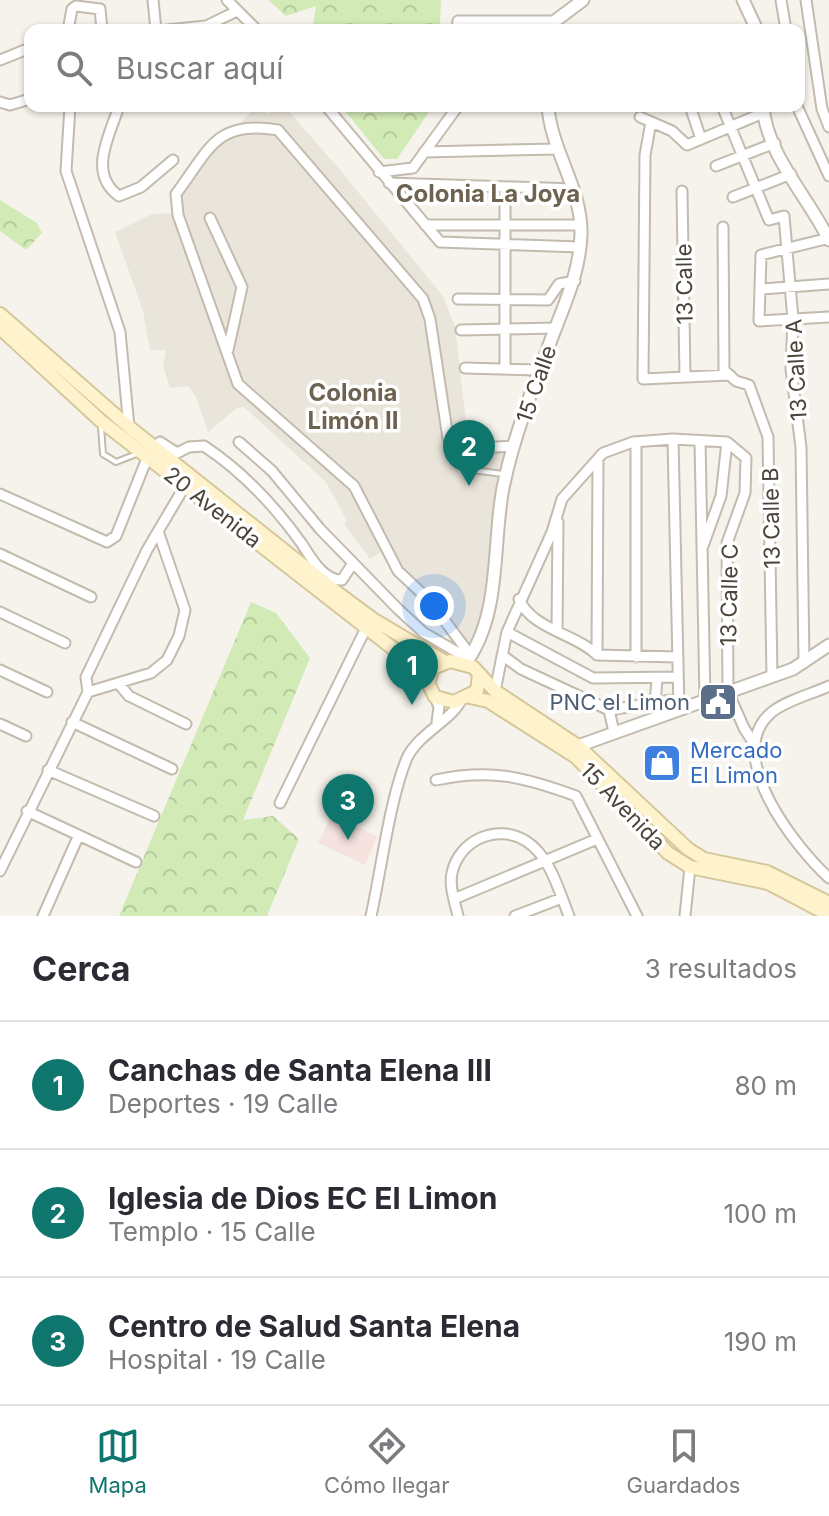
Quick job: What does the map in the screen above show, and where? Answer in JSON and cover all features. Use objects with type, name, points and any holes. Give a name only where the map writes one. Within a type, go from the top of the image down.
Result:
[{"type":"main road","name":"20 Avenida","points":[[0,314],[129,427],[148,451],[186,484],[409,661],[428,683]]},
{"type":"main road","name":"20 Avenida","points":[[0,328],[101,421],[148,451],[374,620],[445,662]]},
{"type":"main road","points":[[479,675],[477,691],[465,699],[445,701],[435,697],[428,683],[433,668],[445,662],[468,659],[495,691],[578,746],[688,849],[704,859],[767,872],[829,903]]},
{"type":"main road","name":"15 Avenida","points":[[465,699],[488,701],[576,757],[668,853],[690,867],[768,883],[829,915]]},
{"type":"street","points":[[153,0],[155,24]]},
{"type":"street","points":[[227,0],[235,12],[250,24]]},
{"type":"street","points":[[555,24],[583,0]]},
{"type":"street","points":[[743,0],[754,24]]},
{"type":"street","points":[[781,0],[785,24]]},
{"type":"street","points":[[806,0],[822,109],[829,127]]},
{"type":"street","points":[[69,24],[72,9],[76,6],[100,9],[101,24]]},
{"type":"street","points":[[210,24],[235,12]]},
{"type":"street","points":[[0,60],[24,50]]},
{"type":"street","points":[[0,102],[10,105],[24,101]]},
{"type":"street","points":[[70,112],[66,171],[120,332],[129,427]]},
{"type":"street","points":[[117,112],[101,164],[111,190],[119,196],[129,194],[173,160]]},
{"type":"street","points":[[331,112],[379,172],[443,243],[580,247]]},
{"type":"street","points":[[379,172],[412,169],[454,112]]},
{"type":"street","name":"15 Calle","points":[[468,659],[482,632],[506,475],[575,281],[580,247],[581,225],[574,189],[549,124],[548,112]]},
{"type":"street","points":[[692,112],[701,139]]},
{"type":"street","name":"13 Calle A","points":[[724,112],[769,220],[784,216],[793,319],[791,369],[801,447],[804,663]]},
{"type":"street","points":[[640,117],[674,132],[686,145],[759,112]]},
{"type":"street","points":[[764,112],[775,143],[829,239],[761,255],[759,321],[829,317]]},
{"type":"street","points":[[800,112],[829,176]]},
{"type":"street","points":[[651,122],[645,155],[643,379],[730,375]]},
{"type":"street","points":[[468,659],[430,601],[398,571],[354,486],[238,384],[181,226],[176,194],[216,141],[232,128],[278,130],[423,299],[430,319],[448,438],[459,449],[514,446]]},
{"type":"street","points":[[716,166],[775,143]]},
{"type":"street","points":[[424,152],[558,149]]},
{"type":"street","points":[[733,197],[791,174]]},
{"type":"street","points":[[389,183],[574,189]]},
{"type":"street","points":[[505,188],[505,369]]},
{"type":"street","name":"13 Calle","points":[[682,191],[685,377]]},
{"type":"street","points":[[210,218],[242,287],[227,353]]},
{"type":"street","points":[[425,225],[581,225]]},
{"type":"street","points":[[723,227],[724,370],[730,375]]},
{"type":"street","points":[[458,299],[548,300],[559,283],[575,281]]},
{"type":"street","points":[[762,289],[829,284]]},
{"type":"street","points":[[461,330],[556,328]]},
{"type":"street","points":[[465,368],[541,370]]},
{"type":"street","name":"13 Calle B","points":[[730,375],[749,385],[768,437],[772,676]]},
{"type":"street","points":[[673,439],[679,704]]},
{"type":"street","points":[[495,691],[507,632],[558,516],[562,499],[598,458],[636,442],[673,439],[730,443],[721,496],[700,553]]},
{"type":"street","points":[[700,441],[705,700]]},
{"type":"street","name":"20 Avenida","points":[[148,451],[160,442],[177,453],[189,447],[204,446],[271,503],[321,569],[333,580],[342,580],[353,563]]},
{"type":"street","points":[[239,442],[272,471],[353,563],[424,633],[468,659]]},
{"type":"street","points":[[636,442],[636,657]]},
{"type":"street","name":"13 Calle C","points":[[730,443],[746,458],[745,493],[727,543],[728,692],[756,747],[758,777],[774,808],[808,858],[829,878]]},
{"type":"street","points":[[0,494],[107,542],[116,536],[148,451]]},
{"type":"street","points":[[597,655],[598,458]]},
{"type":"street","points":[[0,871],[88,692],[86,677],[147,550],[186,484]]},
{"type":"street","points":[[557,631],[558,516]]},
{"type":"street","points":[[88,692],[151,673],[167,660],[179,636],[185,610],[159,534]]},
{"type":"street","points":[[0,554],[91,597]]},
{"type":"street","points":[[519,599],[522,606],[557,631],[588,645],[597,655],[678,657]]},
{"type":"street","points":[[0,612],[65,643]]},
{"type":"street","points":[[280,803],[366,628]]},
{"type":"street","points":[[507,632],[593,678],[678,677]]},
{"type":"street","points":[[502,655],[521,669],[609,710],[705,700],[804,663],[829,645]]},
{"type":"street","points":[[0,670],[47,692]]},
{"type":"street","points":[[655,704],[657,679]]},
{"type":"street","points":[[118,683],[129,696],[186,724]]},
{"type":"street","points":[[756,747],[761,727],[773,712],[829,686]]},
{"type":"street","points":[[371,916],[408,756],[440,715],[435,697]]},
{"type":"street","points":[[437,722],[457,710],[465,699]]},
{"type":"street","points":[[578,746],[679,704]]},
{"type":"street","points":[[609,710],[614,732]]},
{"type":"street","points":[[72,722],[172,769]]},
{"type":"street","points":[[0,724],[26,736]]},
{"type":"street","points":[[48,770],[154,816]]},
{"type":"street","points":[[436,780],[489,772],[519,777],[576,796],[637,916]]},
{"type":"street","points":[[27,811],[136,862]]},
{"type":"street","points":[[458,916],[451,875],[457,858],[476,839],[507,834],[526,841],[546,863],[569,916]]},
{"type":"street","points":[[43,916],[78,837]]},
{"type":"street","points":[[454,899],[597,839]]},
{"type":"street","points":[[685,916],[690,867]]},
{"type":"street","points":[[515,916],[562,898]]},
{"type":"lane","points":[[101,421],[103,454],[116,462],[148,451]]},
{"type":"lane","points":[[465,469],[506,475]]},
{"type":"shaded area","name":"Colonia Limón II","points":[[251,112],[289,112],[443,296],[455,327],[467,431],[476,434],[480,444],[512,442],[486,609],[473,642],[465,647],[385,549],[370,559],[344,524],[347,521],[326,482],[244,407],[237,408],[208,432],[196,397],[188,386],[170,388],[163,366],[166,350],[150,350],[143,311],[115,232],[152,214],[177,213],[186,185],[214,149]]},
{"type":"shaded area","points":[[333,813],[377,837],[365,865],[318,843]]},
{"type":"green space","points":[[268,0],[441,0],[440,24],[313,24],[316,6],[286,16]]},
{"type":"green space","points":[[346,112],[429,112],[397,159],[384,159]]},
{"type":"green space","points":[[0,200],[37,223],[42,233],[26,250],[0,231]]},
{"type":"green space","points":[[251,602],[276,613],[310,658],[243,820],[273,816],[299,839],[267,916],[119,916]]},
{"type":"place","name":"Iglesia de Dios EC El Limon","points":[[469,486]]},
{"type":"place","name":"PNC el Limon","points":[[718,702]]},
{"type":"place","name":"Canchas de Santa Elena III","points":[[412,705]]},
{"type":"place","name":"Mercado El Limon","points":[[662,763]]},
{"type":"place","name":"Centro de Salud Santa Elena","points":[[348,840]]},
{"type":"district","name":"Colonia La Joya","points":[[488,193]]},
{"type":"district","name":"Colonia Limón II","points":[[353,406]]}]
